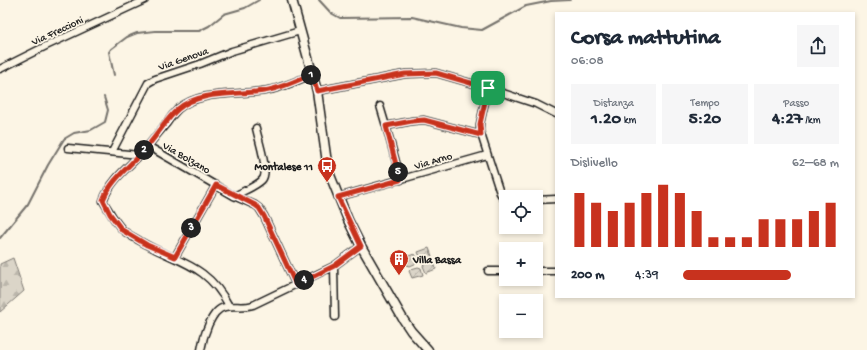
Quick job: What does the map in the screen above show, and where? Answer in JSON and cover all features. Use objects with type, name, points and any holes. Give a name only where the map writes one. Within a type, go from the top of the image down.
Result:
[{"type":"street","name":"Via Freccioni","points":[[0,69],[145,0]]},
{"type":"street","points":[[292,0],[317,91],[327,162],[338,197],[361,246],[403,320],[428,350]]},
{"type":"street","name":"Via Genova","points":[[112,152],[148,83],[155,78],[200,64],[232,51],[300,31]]},
{"type":"street","points":[[317,91],[405,74],[436,73],[536,104],[555,114]]},
{"type":"street","points":[[229,306],[221,291],[213,282],[196,268],[147,245],[122,230],[110,214],[103,200],[114,181],[148,146],[178,109],[185,104],[214,95],[252,93],[270,90],[312,74]]},
{"type":"street","points":[[488,88],[480,124],[481,135],[499,190]]},
{"type":"street","points":[[380,106],[400,180]]},
{"type":"street","points":[[386,126],[424,120],[481,135]]},
{"type":"street","points":[[234,196],[262,180],[264,177],[266,170],[256,128]]},
{"type":"street","name":"Via Bolzano","points":[[148,146],[234,196],[259,208],[296,285]]},
{"type":"street","points":[[68,148],[139,155]]},
{"type":"street","name":"Via Arno","points":[[338,197],[487,155]]},
{"type":"street","points":[[175,257],[216,185]]},
{"type":"street","points":[[543,200],[555,199]]},
{"type":"street","points":[[201,348],[214,313],[221,308],[229,306],[249,306],[334,266],[361,246]]},
{"type":"street","points":[[334,266],[335,317]]},
{"type":"street","points":[[488,271],[499,271]]},
{"type":"street","points":[[543,271],[555,271]]},
{"type":"green space","points":[[429,248],[432,256],[424,260],[421,259],[418,252]]},
{"type":"green space","points":[[415,254],[418,260],[417,263],[410,266],[407,265],[405,257]]},
{"type":"green space","points":[[13,258],[24,291],[0,312],[0,264]]},
{"type":"green space","points":[[431,261],[434,262],[436,269],[426,273],[423,266],[424,263]]},
{"type":"green space","points":[[418,267],[421,268],[423,275],[412,278],[409,271]]},
{"type":"waterway","points":[[114,75],[109,52],[127,37],[137,33],[155,31],[199,31],[209,26],[224,14],[245,8],[259,0]]},
{"type":"waterway","points":[[319,0],[331,13],[340,18],[412,17],[461,28],[482,30],[526,6],[551,1],[570,0]]},
{"type":"waterway","points":[[0,238],[28,204],[48,165],[64,139],[74,133],[91,130],[105,122],[108,110],[104,97]]},
{"type":"place","name":"Montalese 11","points":[[327,183]]},
{"type":"place","name":"Villa Bassa","points":[[399,276]]},
{"type":"route","points":[[436,73],[488,88],[479,127],[481,135],[424,120],[386,126],[400,180],[338,197],[361,246],[334,266],[296,285],[259,208],[234,196],[216,185],[175,257],[147,245],[122,230],[110,214],[103,200],[114,181],[148,146],[178,109],[185,104],[202,98],[214,95],[252,93],[270,90],[312,74],[317,91],[405,74],[436,73]]}]
